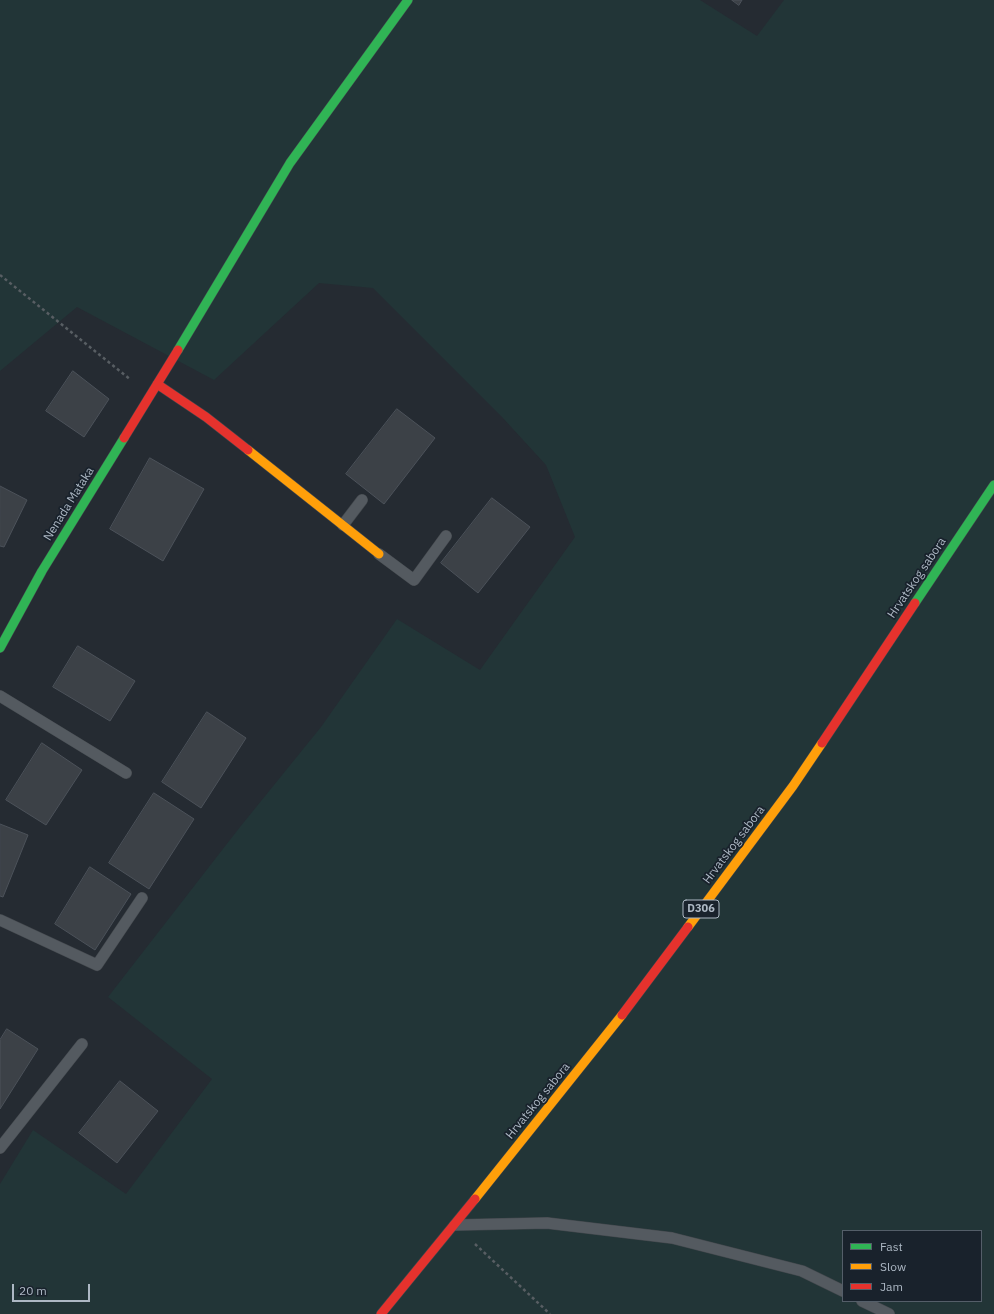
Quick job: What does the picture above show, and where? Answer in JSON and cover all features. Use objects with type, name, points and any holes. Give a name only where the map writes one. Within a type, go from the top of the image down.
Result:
[{"type":"street","name":"Nenada Mataka","points":[[0,648],[42,571],[151,395],[290,162],[408,0]]},
{"type":"street","points":[[157,384],[206,416],[379,554]]},
{"type":"street","name":"Hrvatskog sabora","points":[[381,1314],[628,1007],[793,786],[994,485]]},
{"type":"lane","points":[[343,525],[362,500]]},
{"type":"lane","points":[[379,554],[414,580],[446,536]]},
{"type":"lane","points":[[0,696],[126,773]]},
{"type":"lane","points":[[0,920],[97,965],[142,898]]},
{"type":"lane","points":[[0,1148],[82,1044]]},
{"type":"lane","points":[[454,1225],[547,1223],[672,1238],[802,1271],[842,1291]]},
{"type":"lane","points":[[864,1302],[889,1314]]},
{"type":"path","points":[[0,275],[151,395]]},
{"type":"path","points":[[454,1225],[550,1314]]},
{"type":"shaded area","points":[[0,0],[700,0],[757,36],[784,0],[994,0],[994,1314],[0,1314],[0,1184],[33,1130],[126,1194],[212,1079],[108,997],[240,827],[321,727],[397,619],[480,670],[575,537],[546,465],[502,417],[373,288],[319,283],[214,380],[77,307],[0,371]]},
{"type":"building","points":[[732,0],[742,0],[739,5]]},
{"type":"building","points":[[73,371],[109,399],[84,437],[46,411]]},
{"type":"building","points":[[397,409],[435,438],[384,504],[346,474]]},
{"type":"building","points":[[150,458],[204,489],[163,561],[110,529]]},
{"type":"building","points":[[0,486],[27,500],[4,547],[0,546]]},
{"type":"building","points":[[492,498],[530,527],[478,593],[441,563]]},
{"type":"building","points":[[78,646],[135,681],[110,721],[53,687]]},
{"type":"building","points":[[207,712],[246,738],[201,808],[162,782]]},
{"type":"building","points":[[42,743],[82,770],[46,825],[6,800]]},
{"type":"building","points":[[154,793],[194,819],[149,889],[109,863]]},
{"type":"building","points":[[0,824],[28,835],[3,897],[0,896]]},
{"type":"building","points":[[90,867],[131,894],[95,950],[55,924]]},
{"type":"building","points":[[7,1029],[38,1049],[0,1109],[0,1040]]},
{"type":"building","points":[[120,1081],[158,1111],[117,1163],[79,1133]]},
{"type":"traffic: fast","points":[[178,350],[290,163],[408,0]]},
{"type":"traffic: fast","points":[[0,648],[42,571],[124,438]]},
{"type":"traffic: fast","points":[[915,603],[994,485]]},
{"type":"traffic: slow","points":[[248,450],[379,554]]},
{"type":"traffic: slow","points":[[688,927],[793,786],[822,743]]},
{"type":"traffic: slow","points":[[475,1199],[622,1015]]},
{"type":"traffic: jam","points":[[124,438],[178,350]]},
{"type":"traffic: jam","points":[[157,384],[206,417],[248,450]]},
{"type":"traffic: jam","points":[[822,743],[915,603]]},
{"type":"traffic: jam","points":[[622,1015],[688,927]]},
{"type":"traffic: jam","points":[[381,1314],[475,1199]]}]
